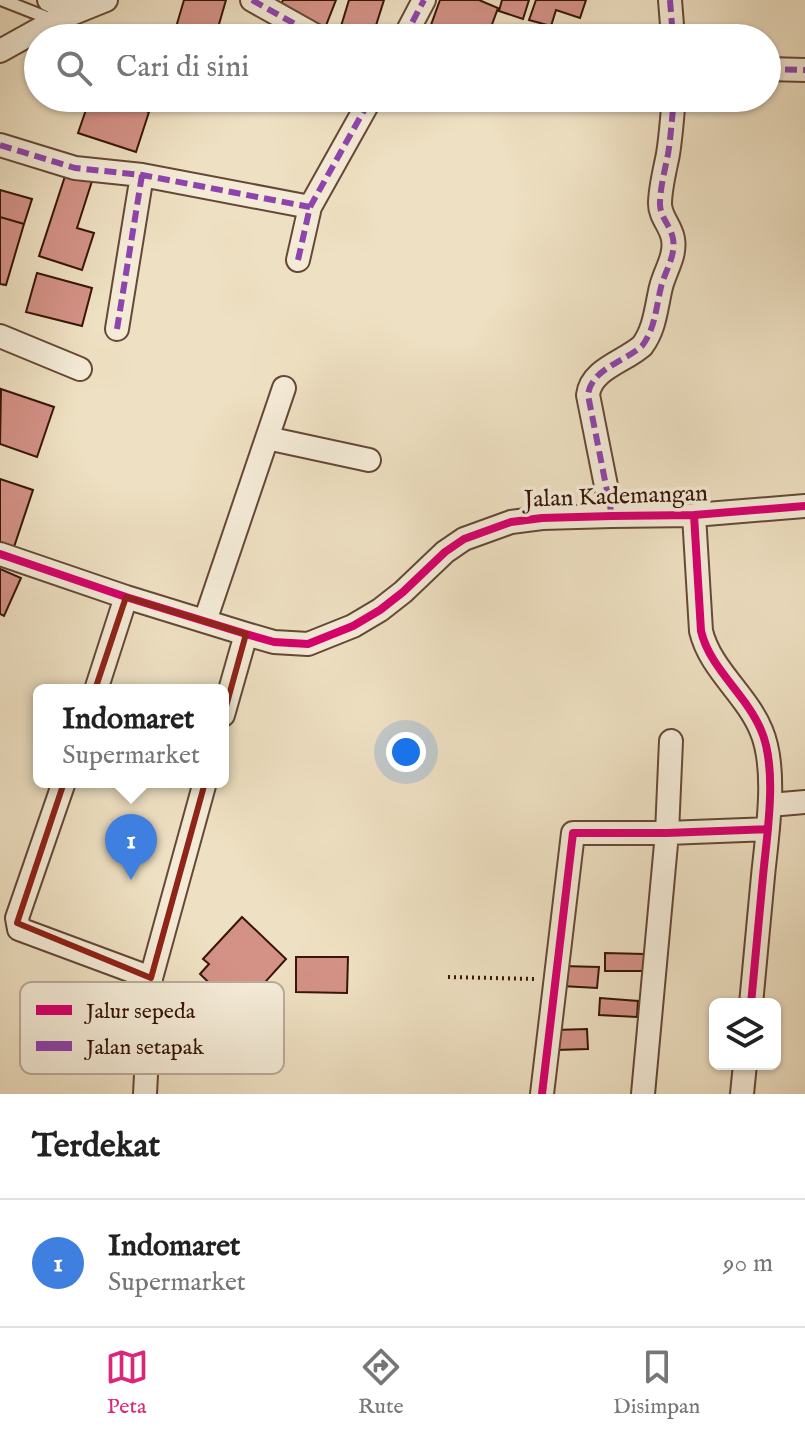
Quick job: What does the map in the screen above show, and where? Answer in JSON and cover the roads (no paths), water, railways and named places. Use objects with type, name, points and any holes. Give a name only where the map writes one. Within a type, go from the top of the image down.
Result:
[{"type":"street","points":[[34,24],[52,10],[76,12],[106,0]]},
{"type":"street","points":[[252,0],[295,24]]},
{"type":"street","points":[[411,24],[424,0]]},
{"type":"street","points":[[670,0],[672,24]]},
{"type":"street","points":[[0,51],[24,32]]},
{"type":"street","points":[[781,69],[805,70]]},
{"type":"street","points":[[298,260],[310,207],[363,112]]},
{"type":"street","points":[[612,516],[588,395],[596,376],[642,346],[654,321],[662,282],[674,247],[660,202],[673,112]]},
{"type":"street","points":[[0,145],[75,168],[142,175],[310,207]]},
{"type":"street","points":[[117,329],[142,175]]},
{"type":"street","points":[[0,336],[80,369]]},
{"type":"street","points":[[205,621],[284,388]]},
{"type":"street","points":[[267,438],[369,460]]},
{"type":"street","name":"Jalan Kademangan","points":[[0,554],[246,634],[274,642],[308,644],[353,626],[380,610],[445,552],[479,532],[511,522],[542,518],[694,515],[805,506]]},
{"type":"street","points":[[694,515],[701,631],[705,646],[761,729],[768,763],[770,805],[752,998]]},
{"type":"street","points":[[98,684],[126,597]]},
{"type":"street","points":[[229,694],[246,634]]},
{"type":"street","points":[[643,1094],[667,833],[671,741]]},
{"type":"street","points":[[62,788],[17,918],[19,929],[151,978]]},
{"type":"street","points":[[151,982],[203,788]]},
{"type":"street","points":[[770,805],[805,802]]},
{"type":"street","points":[[542,1094],[573,833],[768,829]]},
{"type":"street","points":[[742,1094],[744,1070]]},
{"type":"street","points":[[145,1094],[146,1074]]},
{"type":"lane","points":[[2,0],[52,10]]},
{"type":"place","name":"Indomaret","points":[[131,880]]}]
